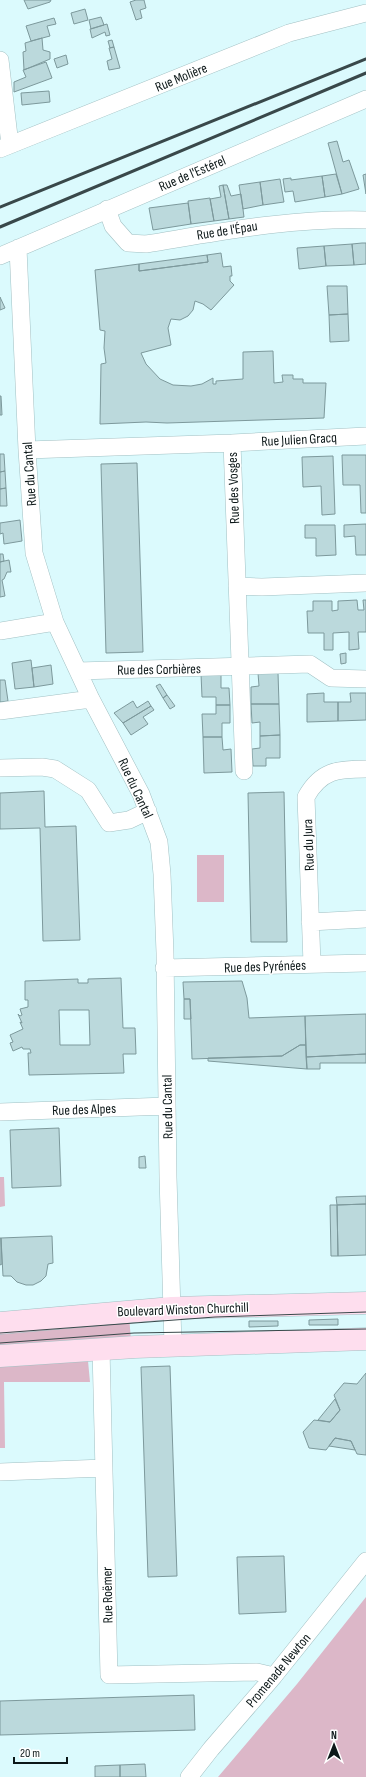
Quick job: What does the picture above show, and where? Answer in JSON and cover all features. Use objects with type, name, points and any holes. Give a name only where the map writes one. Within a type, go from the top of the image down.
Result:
[{"type":"street","name":"Rue Molière","points":[[5,147],[289,34],[363,9]]},
{"type":"street","points":[[0,60],[5,147]]},
{"type":"street","name":"Rue de l'Estérel","points":[[0,256],[366,99]]},
{"type":"street","name":"Rue de l'Épau","points":[[107,209],[113,226],[128,242],[146,244],[267,224],[328,219],[366,220]]},
{"type":"street","name":"Rue du Cantal","points":[[18,248],[27,450],[34,553],[55,622],[91,699],[141,794],[159,842],[162,874],[173,1345]]},
{"type":"street","name":"Rue Julien Gracq","points":[[232,442],[366,436]]},
{"type":"street","name":"Rue des Vosges","points":[[27,450],[232,442],[240,666]]},
{"type":"street","points":[[237,586],[262,587],[366,583]]},
{"type":"street","points":[[0,631],[55,622]]},
{"type":"street","name":"Rue des Corbières","points":[[78,672],[310,664],[331,678],[366,679]]},
{"type":"street","points":[[240,666],[244,771]]},
{"type":"street","points":[[0,712],[91,699]]},
{"type":"street","points":[[0,768],[42,767],[55,769],[88,790],[108,823],[129,820],[148,811]]},
{"type":"street","name":"Rue du Jura","points":[[312,964],[306,797],[312,786],[330,772],[339,769],[366,768]]},
{"type":"street","points":[[310,922],[366,920]]},
{"type":"street","name":"Rue des Pyrénées","points":[[164,968],[366,963]]},
{"type":"street","name":"Rue des Alpes","points":[[0,1112],[167,1106]]},
{"type":"street","name":"Boulevard Winston Churchill","points":[[0,1323],[172,1308],[366,1303]]},
{"type":"street","points":[[0,1356],[173,1345],[366,1339]]},
{"type":"street","name":"Rue Roëmer","points":[[102,1349],[109,1675],[257,1672],[274,1676]]},
{"type":"street","points":[[0,1472],[104,1468]]},
{"type":"street","name":"Promenade Newton","points":[[189,1777],[274,1676],[366,1561]]},
{"type":"shaded area","points":[[197,855],[224,855],[224,902],[197,902]]},
{"type":"shaded area","points":[[0,1177],[4,1177],[5,1206],[0,1207]]},
{"type":"shaded area","points":[[129,1316],[131,1340],[0,1350],[0,1328]]},
{"type":"shaded area","points":[[88,1361],[90,1382],[4,1382],[5,1448],[0,1448],[0,1366]]},
{"type":"shaded area","points":[[366,1597],[366,1777],[218,1777],[297,1684]]},
{"type":"building","points":[[24,0],[51,0],[50,2],[28,9]]},
{"type":"building","points":[[144,0],[146,8],[140,10],[142,18],[136,20],[130,2]]},
{"type":"building","points":[[85,9],[88,20],[74,24],[71,13]]},
{"type":"building","points":[[101,17],[104,25],[91,29],[89,20]]},
{"type":"building","points":[[54,18],[56,24],[47,26],[50,36],[31,41],[26,26]]},
{"type":"building","points":[[107,24],[110,35],[106,36],[105,32],[92,38],[90,29]]},
{"type":"building","points":[[42,38],[43,50],[50,52],[50,59],[24,70],[23,52],[26,51],[25,43]]},
{"type":"building","points":[[112,40],[114,47],[110,48],[108,41]]},
{"type":"building","points":[[114,47],[120,68],[109,70],[107,61],[112,59],[109,48]]},
{"type":"building","points":[[66,55],[68,64],[57,68],[54,59]]},
{"type":"building","points":[[46,62],[52,78],[14,92],[14,82],[26,77],[23,70]]},
{"type":"building","points":[[49,91],[50,102],[22,105],[21,93]]},
{"type":"building","points":[[337,141],[343,162],[349,160],[359,189],[342,194],[328,143]]},
{"type":"building","points":[[336,174],[342,194],[325,197],[322,176]]},
{"type":"building","points":[[366,174],[366,194],[363,175]]},
{"type":"building","points":[[322,176],[325,197],[295,202],[293,191],[285,192],[283,179],[291,178],[291,180]]},
{"type":"building","points":[[280,179],[284,202],[263,205],[260,182]]},
{"type":"building","points":[[260,182],[263,205],[243,209],[239,185]]},
{"type":"building","points":[[223,185],[229,219],[214,221],[210,199],[221,197],[219,186]]},
{"type":"building","points":[[223,185],[227,185],[231,196],[241,194],[244,217],[229,219]]},
{"type":"building","points":[[210,198],[214,221],[191,224],[188,201]]},
{"type":"building","points":[[188,203],[191,224],[153,230],[149,208]]},
{"type":"building","points":[[366,243],[366,264],[354,265],[352,244]]},
{"type":"building","points":[[352,244],[354,265],[326,266],[324,246]]},
{"type":"building","points":[[324,246],[326,266],[299,269],[297,248]]},
{"type":"building","points":[[221,253],[223,267],[231,266],[232,276],[230,276],[230,281],[234,285],[211,310],[203,304],[195,301],[193,310],[188,316],[180,320],[171,319],[168,328],[171,345],[141,353],[146,364],[160,379],[173,385],[191,386],[202,384],[213,378],[213,384],[216,384],[216,381],[243,379],[243,352],[273,351],[274,383],[283,382],[282,375],[293,375],[293,379],[303,379],[303,383],[326,383],[324,418],[100,424],[101,364],[106,363],[104,348],[105,331],[100,330],[95,270],[139,264],[139,271],[208,262],[207,255]]},
{"type":"building","points":[[207,255],[208,262],[139,271],[139,264]]},
{"type":"building","points":[[327,286],[347,286],[348,314],[329,315]]},
{"type":"building","points":[[0,297],[5,308],[0,310]]},
{"type":"building","points":[[348,314],[349,341],[330,342],[329,315]]},
{"type":"building","points":[[1,396],[2,415],[0,415]]},
{"type":"building","points":[[0,454],[4,454],[5,471],[0,472]]},
{"type":"building","points":[[342,455],[366,455],[366,513],[361,513],[360,485],[343,485]]},
{"type":"building","points":[[333,456],[335,514],[322,515],[321,486],[303,487],[302,457]]},
{"type":"building","points":[[137,463],[143,652],[106,653],[101,464]]},
{"type":"building","points":[[5,471],[6,488],[0,489],[0,472]]},
{"type":"building","points":[[6,488],[7,506],[0,506],[0,489]]},
{"type":"building","points":[[20,520],[22,541],[4,544],[3,533],[0,534],[0,523]]},
{"type":"building","points":[[366,524],[366,555],[356,555],[355,536],[344,537],[344,525]]},
{"type":"building","points":[[305,525],[335,525],[336,555],[316,556],[316,538],[305,538]]},
{"type":"building","points":[[0,554],[3,554],[4,561],[0,562]]},
{"type":"building","points":[[9,560],[11,572],[7,572],[2,580],[5,596],[0,597],[0,562]]},
{"type":"building","points":[[357,600],[358,610],[364,610],[363,600],[366,600],[366,632],[358,632],[359,649],[349,650],[349,632],[333,633],[333,650],[324,650],[324,633],[308,633],[307,611],[313,611],[313,601],[332,601],[332,611],[338,610],[338,601]]},
{"type":"building","points":[[346,653],[346,663],[341,664],[340,654]]},
{"type":"building","points":[[31,660],[34,687],[15,689],[12,663]]},
{"type":"building","points":[[51,665],[53,684],[34,687],[32,668]]},
{"type":"building","points":[[258,673],[278,673],[279,704],[251,704],[251,687],[259,686]]},
{"type":"building","points":[[201,674],[221,674],[221,688],[229,688],[230,705],[216,705],[216,697],[202,697]]},
{"type":"building","points":[[0,680],[5,680],[8,701],[0,702]]},
{"type":"building","points":[[160,684],[167,695],[163,698],[156,686]]},
{"type":"building","points":[[324,693],[324,702],[338,702],[338,721],[307,722],[307,694]]},
{"type":"building","points":[[350,693],[366,693],[366,720],[338,721],[338,702],[351,702]]},
{"type":"building","points":[[167,695],[175,706],[170,709],[163,698]]},
{"type":"building","points":[[133,701],[137,708],[148,701],[151,706],[123,723],[114,713]]},
{"type":"building","points":[[251,704],[279,704],[280,735],[260,736],[260,722],[252,723]]},
{"type":"building","points":[[216,705],[230,705],[230,723],[222,723],[222,737],[203,737],[202,714],[216,714]]},
{"type":"building","points":[[151,706],[154,710],[143,717],[148,724],[131,735],[123,723]]},
{"type":"building","points":[[280,735],[280,758],[266,758],[266,766],[253,766],[252,749],[260,748],[260,736]]},
{"type":"building","points":[[203,737],[222,737],[223,750],[231,749],[232,772],[204,773]]},
{"type":"building","points":[[44,791],[45,827],[76,826],[80,940],[43,941],[40,828],[0,829],[0,793]]},
{"type":"building","points":[[284,792],[287,942],[251,942],[248,793]]},
{"type":"building","points":[[121,978],[123,1028],[135,1028],[136,1054],[123,1054],[124,1073],[29,1075],[28,1053],[31,1053],[30,1049],[23,1049],[22,1047],[13,1051],[10,1043],[13,1042],[10,1035],[23,1029],[18,1014],[20,1016],[22,1015],[20,1009],[28,1007],[28,1000],[25,1000],[25,981],[78,979],[78,983],[88,983],[88,979]],"holes":[[[59,1010],[89,1010],[90,1045],[60,1045]]]},
{"type":"building","points":[[242,981],[247,998],[249,1018],[305,1016],[306,1045],[300,1045],[282,1056],[192,1059],[190,999],[184,999],[183,982]]},
{"type":"building","points":[[184,999],[190,999],[191,1019],[184,1019]]},
{"type":"building","points":[[366,1014],[366,1054],[306,1057],[305,1016]]},
{"type":"building","points":[[300,1045],[306,1045],[307,1069],[208,1061],[208,1058],[282,1056]]},
{"type":"building","points":[[366,1054],[366,1063],[320,1063],[320,1069],[307,1069],[306,1057]]},
{"type":"building","points":[[59,1128],[61,1186],[12,1188],[10,1130]]},
{"type":"building","points":[[145,1156],[146,1168],[139,1168],[139,1157]]},
{"type":"building","points":[[366,1196],[366,1204],[337,1205],[336,1197]]},
{"type":"building","points":[[366,1204],[366,1255],[338,1256],[337,1205]]},
{"type":"building","points":[[330,1205],[337,1205],[338,1256],[331,1256]]},
{"type":"building","points":[[52,1236],[53,1263],[48,1264],[46,1276],[41,1281],[33,1285],[26,1285],[17,1282],[11,1276],[3,1276],[1,1238]]},
{"type":"building","points":[[0,1238],[2,1264],[0,1265]]},
{"type":"building","points":[[338,1319],[338,1325],[309,1325],[309,1320]]},
{"type":"building","points":[[249,1321],[278,1321],[278,1326],[249,1327]]},
{"type":"building","points":[[170,1366],[177,1576],[148,1577],[141,1367]]},
{"type":"building","points":[[366,1373],[366,1455],[357,1454],[351,1441],[335,1438],[326,1450],[309,1448],[303,1432],[314,1420],[330,1422],[340,1410],[334,1395],[344,1383],[357,1384]]},
{"type":"building","points":[[335,1399],[340,1410],[330,1422],[318,1420]]},
{"type":"building","points":[[335,1438],[351,1441],[355,1450],[329,1446]]},
{"type":"building","points":[[284,1556],[286,1612],[239,1614],[237,1557]]},
{"type":"building","points":[[194,1695],[195,1730],[0,1735],[0,1701]]},
{"type":"building","points":[[145,1764],[146,1777],[120,1777],[120,1765]]},
{"type":"building","points":[[120,1765],[120,1777],[95,1777],[95,1766]]},
{"type":"tram line","points":[[0,1333],[215,1317],[366,1312]]},
{"type":"tram line","points":[[0,1343],[134,1333],[366,1329]]},
{"type":"railway","points":[[0,207],[366,59]]},
{"type":"railway","points":[[0,227],[366,73]]}]
